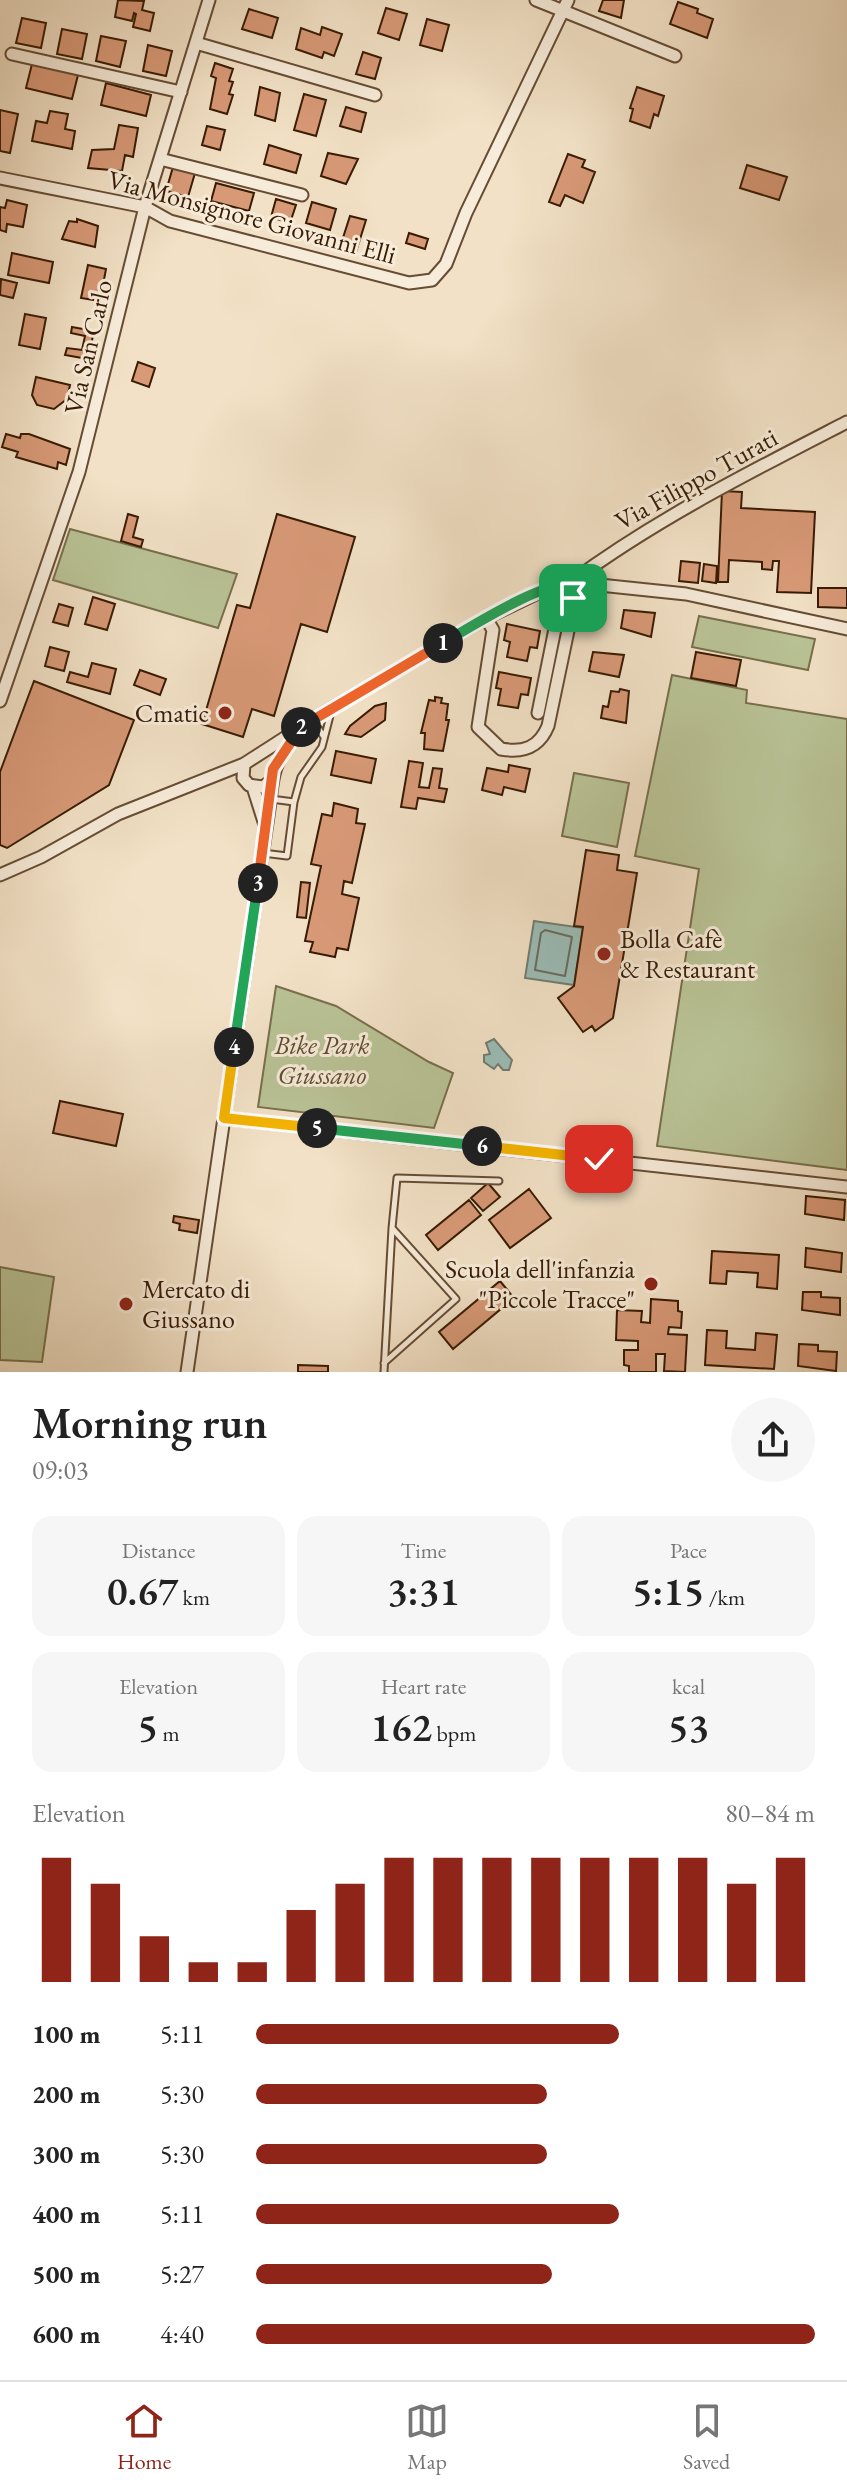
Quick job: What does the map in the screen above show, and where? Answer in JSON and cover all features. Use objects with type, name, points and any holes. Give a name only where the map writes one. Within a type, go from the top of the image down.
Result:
[{"type":"street","name":"Via San Carlo","points":[[0,701],[84,458],[145,207],[209,0]]},
{"type":"street","points":[[536,0],[566,6],[675,56]]},
{"type":"street","name":"Via Monsignore Giovanni Elli","points":[[0,178],[145,207],[170,221],[412,284],[432,280],[448,261],[462,221],[566,6]]},
{"type":"street","points":[[196,43],[375,95]]},
{"type":"street","points":[[12,54],[181,92]]},
{"type":"street","points":[[160,159],[302,195]]},
{"type":"street","name":"Via Filippo Turati","points":[[574,582],[604,556],[723,486],[847,422]]},
{"type":"street","points":[[486,618],[493,630],[478,727],[501,749],[530,748],[544,737],[548,726],[574,582]]},
{"type":"street","points":[[0,875],[41,857],[118,814],[258,757],[333,707],[486,618],[556,586],[574,582],[686,594],[847,629]]},
{"type":"street","points":[[538,713],[559,609],[556,586]]},
{"type":"street","points":[[211,776],[263,787],[300,729]]},
{"type":"street","points":[[187,1372],[271,799],[272,775],[267,760],[258,757]]},
{"type":"street","points":[[244,764],[242,774],[250,785],[266,827]]},
{"type":"street","points":[[224,1118],[847,1187]]},
{"type":"lane","points":[[262,853],[287,856],[294,802],[301,777],[322,747],[333,707]]},
{"type":"lane","points":[[300,729],[318,728],[324,737]]},
{"type":"lane","points":[[271,799],[294,802]]},
{"type":"lane","points":[[384,1372],[397,1178],[499,1181]]},
{"type":"lane","points":[[384,1363],[456,1299],[392,1228]]},
{"type":"green space","points":[[70,529],[237,574],[218,628],[53,580]]},
{"type":"green space","points":[[699,616],[815,639],[808,670],[692,647]]},
{"type":"green space","points":[[672,675],[747,690],[746,703],[847,719],[847,1170],[657,1146],[699,869],[635,856]]},
{"type":"green space","points":[[574,773],[629,783],[617,847],[562,836]]},
{"type":"green space","name":"Bike Park Giussano","points":[[276,986],[336,1006],[453,1073],[434,1128],[258,1107]]},
{"type":"green space","points":[[0,1267],[54,1277],[42,1362],[0,1360]]},
{"type":"water","points":[[534,921],[583,928],[574,985],[525,978]]},
{"type":"water","points":[[494,1039],[512,1060],[509,1070],[503,1070],[498,1064],[494,1069],[484,1062],[484,1055],[490,1054],[486,1043]]},
{"type":"building","points":[[118,0],[144,1],[142,10],[154,13],[150,31],[133,27],[134,13],[132,21],[115,17]]},
{"type":"building","points":[[603,0],[624,0],[621,18],[599,11]]},
{"type":"building","points":[[678,2],[698,9],[697,13],[713,19],[707,38],[670,24]]},
{"type":"building","points":[[386,8],[407,14],[399,40],[378,33]]},
{"type":"building","points":[[249,9],[278,18],[272,38],[242,29]]},
{"type":"building","points":[[22,18],[46,23],[41,48],[16,43]]},
{"type":"building","points":[[427,19],[449,25],[442,51],[420,45]]},
{"type":"building","points":[[322,27],[342,34],[334,56],[324,52],[322,58],[296,49],[301,28],[320,35]]},
{"type":"building","points":[[62,29],[87,34],[82,59],[57,54]]},
{"type":"building","points":[[101,36],[126,41],[120,67],[96,61]]},
{"type":"building","points":[[148,45],[172,51],[166,76],[143,71]]},
{"type":"building","points":[[363,52],[381,58],[375,79],[356,74]]},
{"type":"building","points":[[215,63],[233,69],[229,94],[233,95],[227,114],[210,109],[216,78],[211,76]]},
{"type":"building","points":[[32,64],[78,75],[72,99],[26,88]]},
{"type":"building","points":[[106,83],[151,95],[146,116],[101,105]]},
{"type":"building","points":[[260,87],[280,93],[275,121],[255,115]]},
{"type":"building","points":[[637,87],[664,96],[658,116],[654,114],[650,128],[630,121],[633,109],[630,108]]},
{"type":"building","points":[[304,94],[326,100],[316,136],[294,130]]},
{"type":"building","points":[[346,107],[366,113],[361,132],[340,126]]},
{"type":"building","points":[[0,110],[18,114],[10,153],[0,151]]},
{"type":"building","points":[[50,111],[68,114],[65,129],[75,131],[72,149],[32,141],[36,121],[47,123]]},
{"type":"building","points":[[119,125],[138,128],[133,157],[125,155],[122,171],[88,168],[92,150],[114,149]]},
{"type":"building","points":[[207,126],[225,130],[220,150],[202,145]]},
{"type":"building","points":[[269,145],[301,155],[296,173],[264,164]]},
{"type":"building","points":[[328,153],[358,159],[346,184],[321,176]]},
{"type":"building","points":[[568,154],[585,160],[582,167],[595,172],[583,203],[565,195],[560,206],[549,202]]},
{"type":"building","points":[[747,165],[787,177],[779,200],[740,188]]},
{"type":"building","points":[[173,167],[195,173],[188,197],[166,191]]},
{"type":"building","points":[[216,183],[254,193],[249,211],[211,201]]},
{"type":"building","points":[[276,199],[296,205],[290,223],[271,217]]},
{"type":"building","points":[[7,200],[27,205],[23,227],[7,224],[6,232],[0,230],[0,207],[5,208]]},
{"type":"building","points":[[312,202],[336,209],[330,230],[306,223]]},
{"type":"building","points":[[350,216],[366,220],[356,252],[340,247]]},
{"type":"building","points":[[77,219],[98,226],[95,247],[62,239],[69,221],[77,222]]},
{"type":"building","points":[[409,233],[428,239],[425,249],[406,243]]},
{"type":"building","points":[[12,253],[53,262],[49,283],[8,275]]},
{"type":"building","points":[[88,265],[106,269],[100,301],[81,298]]},
{"type":"building","points":[[1,279],[17,283],[13,298],[0,295]]},
{"type":"building","points":[[25,314],[46,318],[40,349],[19,345]]},
{"type":"building","points":[[72,327],[94,331],[88,359],[65,355],[67,348],[82,350],[85,336],[71,333]]},
{"type":"building","points":[[138,362],[155,368],[149,387],[132,381]]},
{"type":"building","points":[[36,377],[70,385],[67,399],[54,409],[37,405],[32,395]]},
{"type":"building","points":[[6,434],[20,438],[21,434],[29,434],[70,449],[66,465],[58,462],[57,469],[16,457],[18,452],[2,447]]},
{"type":"building","points":[[722,491],[742,492],[741,508],[815,512],[811,593],[777,592],[779,561],[773,561],[772,570],[762,569],[762,562],[729,560],[728,582],[718,582]]},
{"type":"building","points":[[128,514],[138,517],[133,537],[143,540],[141,547],[121,541]]},
{"type":"building","points":[[277,514],[355,537],[327,632],[301,624],[274,716],[252,709],[243,737],[202,724],[237,605],[250,608]]},
{"type":"building","points":[[681,561],[700,563],[698,583],[679,581]]},
{"type":"building","points":[[704,564],[717,566],[716,583],[702,581]]},
{"type":"building","points":[[818,588],[847,588],[847,608],[818,607]]},
{"type":"building","points":[[93,597],[115,604],[107,630],[85,624]]},
{"type":"building","points":[[59,604],[73,608],[68,626],[53,622]]},
{"type":"building","points":[[624,610],[655,613],[651,637],[621,628]]},
{"type":"building","points":[[507,624],[540,631],[537,648],[530,647],[527,661],[507,657],[510,642],[504,640]]},
{"type":"building","points":[[50,647],[69,652],[64,671],[45,666]]},
{"type":"building","points":[[593,652],[624,655],[619,677],[589,671]]},
{"type":"building","points":[[696,652],[741,660],[736,686],[691,678]]},
{"type":"building","points":[[92,663],[116,669],[110,694],[67,682],[70,672],[88,677]]},
{"type":"building","points":[[140,670],[166,679],[160,695],[134,685]]},
{"type":"building","points":[[499,672],[531,678],[528,695],[521,694],[518,708],[498,705],[501,689],[496,688]]},
{"type":"building","points":[[34,681],[134,720],[109,785],[7,848],[0,845],[0,772]]},
{"type":"building","points":[[620,689],[629,691],[626,723],[601,718],[603,706],[608,707],[611,691],[619,692]]},
{"type":"building","points":[[435,697],[442,698],[441,703],[448,704],[446,720],[449,720],[443,751],[424,749],[425,733],[421,733],[429,700],[435,701]]},
{"type":"building","points":[[386,703],[385,720],[361,737],[345,734],[350,726],[375,706]]},
{"type":"building","points":[[336,751],[376,759],[371,783],[331,775]]},
{"type":"building","points":[[409,761],[423,763],[419,787],[429,788],[433,768],[442,769],[439,788],[447,789],[444,802],[418,798],[416,809],[401,807]]},
{"type":"building","points":[[509,765],[530,769],[525,792],[504,787],[502,795],[482,790],[487,768],[508,772]]},
{"type":"building","points":[[334,803],[358,809],[356,823],[365,824],[352,883],[344,881],[342,894],[359,898],[348,950],[337,948],[335,957],[310,952],[313,942],[305,941],[321,866],[311,864],[322,814],[332,816]]},
{"type":"building","points":[[586,850],[619,855],[617,870],[637,873],[613,1018],[595,1031],[592,1026],[583,1032],[558,998],[574,986],[583,927],[574,926]]},
{"type":"building","points":[[301,882],[310,883],[306,918],[297,917]]},
{"type":"building","points":[[60,1101],[123,1114],[116,1146],[53,1133]]},
{"type":"building","points":[[488,1183],[500,1197],[483,1211],[471,1198]]},
{"type":"building","points":[[529,1189],[551,1218],[510,1248],[489,1220]]},
{"type":"building","points":[[806,1196],[845,1200],[844,1220],[805,1214]]},
{"type":"building","points":[[469,1200],[481,1215],[438,1250],[426,1235]]},
{"type":"building","points":[[174,1216],[199,1220],[197,1233],[179,1230],[180,1224],[173,1222]]},
{"type":"building","points":[[806,1248],[842,1253],[841,1272],[805,1267]]},
{"type":"building","points":[[712,1251],[779,1255],[777,1289],[757,1287],[758,1273],[727,1271],[726,1284],[710,1283]]},
{"type":"building","points":[[500,1281],[514,1298],[453,1349],[439,1332]]},
{"type":"building","points":[[803,1292],[821,1292],[821,1297],[840,1298],[840,1315],[802,1310]]},
{"type":"building","points":[[651,1299],[678,1301],[678,1311],[682,1312],[681,1328],[669,1327],[668,1334],[687,1335],[685,1372],[664,1371],[665,1354],[656,1354],[656,1372],[629,1372],[629,1366],[624,1365],[624,1350],[638,1350],[638,1341],[616,1340],[617,1310],[642,1311],[641,1322],[650,1323]]},
{"type":"building","points":[[707,1330],[727,1331],[726,1348],[755,1350],[756,1333],[777,1335],[774,1369],[705,1365]]},
{"type":"building","points":[[799,1344],[818,1345],[818,1351],[837,1352],[836,1371],[798,1366]]},
{"type":"building","points":[[298,1365],[328,1366],[328,1372],[298,1372]]},
{"type":"place","name":"Cmatic","points":[[225,713]]},
{"type":"place","name":"Bolla Cafè & Restaurant","points":[[604,954]]},
{"type":"place","name":"Scuola dell'infanzia \"Piccole Tracce\"","points":[[651,1284]]},
{"type":"place","name":"Mercato di Giussano","points":[[126,1304]]},
{"type":"route","points":[[573,598],[578,583],[571,582],[542,591],[486,618],[295,733],[273,769],[224,1118],[599,1159]]}]
